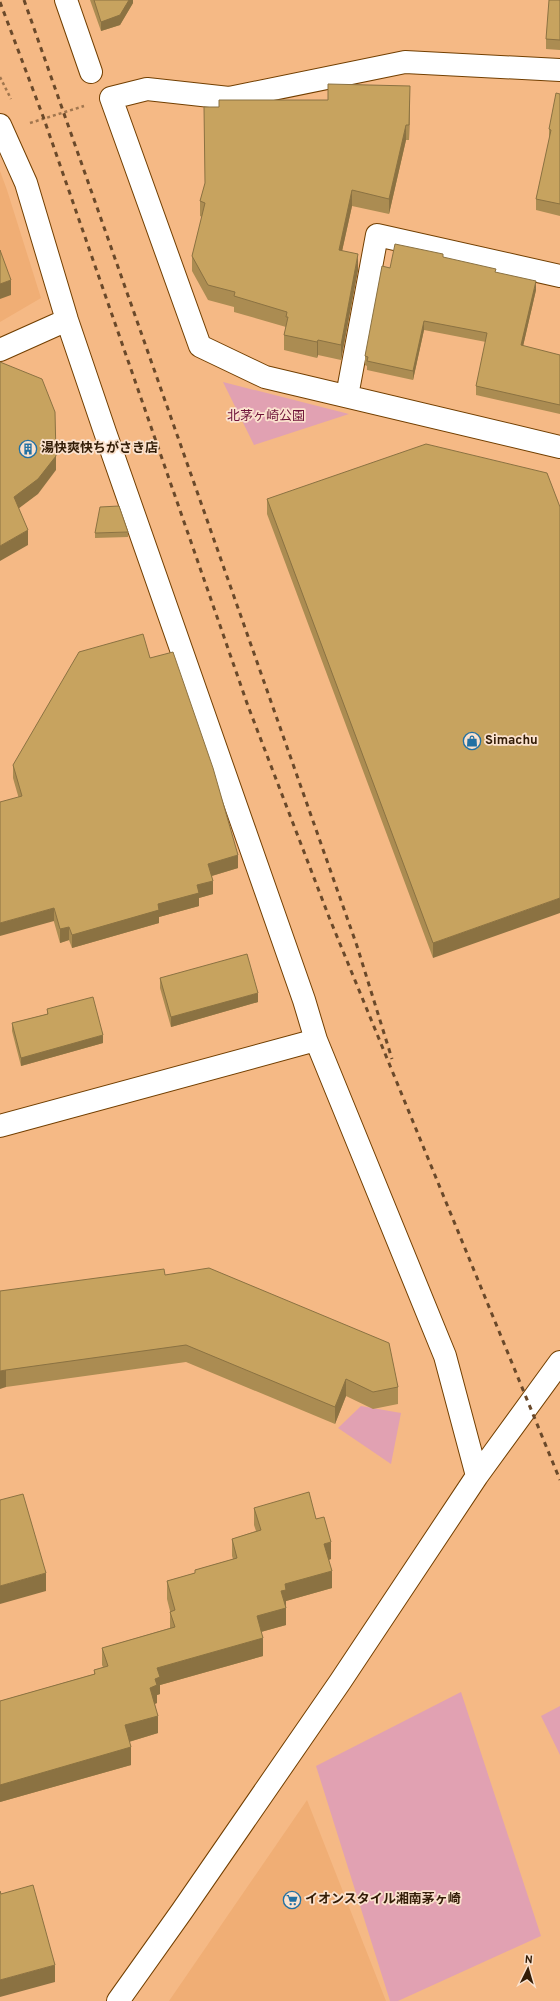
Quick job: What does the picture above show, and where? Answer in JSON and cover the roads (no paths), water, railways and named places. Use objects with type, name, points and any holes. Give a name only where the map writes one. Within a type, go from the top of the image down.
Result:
[{"type":"street","points":[[66,0],[91,72]]},
{"type":"street","points":[[560,70],[405,62],[229,98],[146,89],[111,98],[200,346],[265,377],[560,448]]},
{"type":"street","points":[[0,125],[26,183],[67,320],[107,440],[304,1000],[316,1040],[334,1088],[445,1356],[460,1418],[477,1476]]},
{"type":"street","points":[[347,396],[377,235],[560,276]]},
{"type":"street","points":[[0,350],[67,320]]},
{"type":"street","points":[[0,1126],[316,1040]]},
{"type":"street","points":[[118,2001],[340,1682],[477,1476],[560,1362]]},
{"type":"railway","points":[[24,0],[357,946],[392,1059]]},
{"type":"railway","points":[[0,2],[44,119],[248,706],[329,917],[560,1480]]},
{"type":"place","name":"湯快爽快ちがさき店","points":[[28,449]]},
{"type":"place","name":"Simachu","points":[[472,741]]},
{"type":"place","name":"イオンスタイル湘南茅ヶ崎","points":[[292,1900]]},
{"type":"park label","name":"北茅ヶ崎公園","points":[[266,417]]}]
